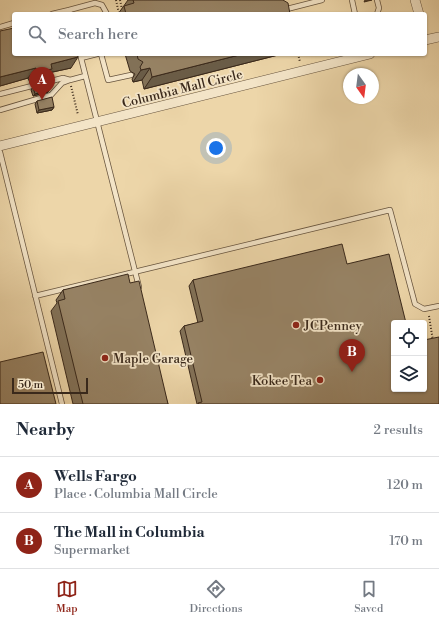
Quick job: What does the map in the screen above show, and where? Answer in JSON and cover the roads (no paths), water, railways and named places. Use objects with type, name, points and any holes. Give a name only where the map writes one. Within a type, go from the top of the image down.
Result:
[{"type":"street","points":[[415,0],[418,12]]},
{"type":"street","points":[[427,40],[439,37]]},
{"type":"street","name":"Columbia Mall Circle","points":[[0,146],[359,56]]},
{"type":"lane","points":[[278,11],[322,0]]},
{"type":"lane","points":[[352,0],[355,12]]},
{"type":"lane","points":[[378,0],[379,8],[378,12]]},
{"type":"lane","points":[[70,12],[95,3],[102,5],[106,12]]},
{"type":"lane","points":[[0,27],[12,24]]},
{"type":"lane","points":[[80,56],[140,294]]},
{"type":"lane","points":[[102,56],[108,80],[131,75]]},
{"type":"lane","points":[[0,110],[52,95],[62,84],[85,76]]},
{"type":"lane","points":[[0,94],[63,78],[70,80]]},
{"type":"lane","points":[[0,152],[62,404]]},
{"type":"lane","points":[[35,296],[390,210],[412,296],[419,306],[428,308],[439,306]]},
{"type":"place","name":"Wells Fargo","points":[[42,100]]},
{"type":"place","name":"JCPenney","points":[[296,325]]},
{"type":"place","name":"Maple Garage","points":[[105,358]]},
{"type":"place","name":"The Mall in Columbia","points":[[352,372]]},
{"type":"place","name":"Kokee Tea","points":[[320,380]]}]
